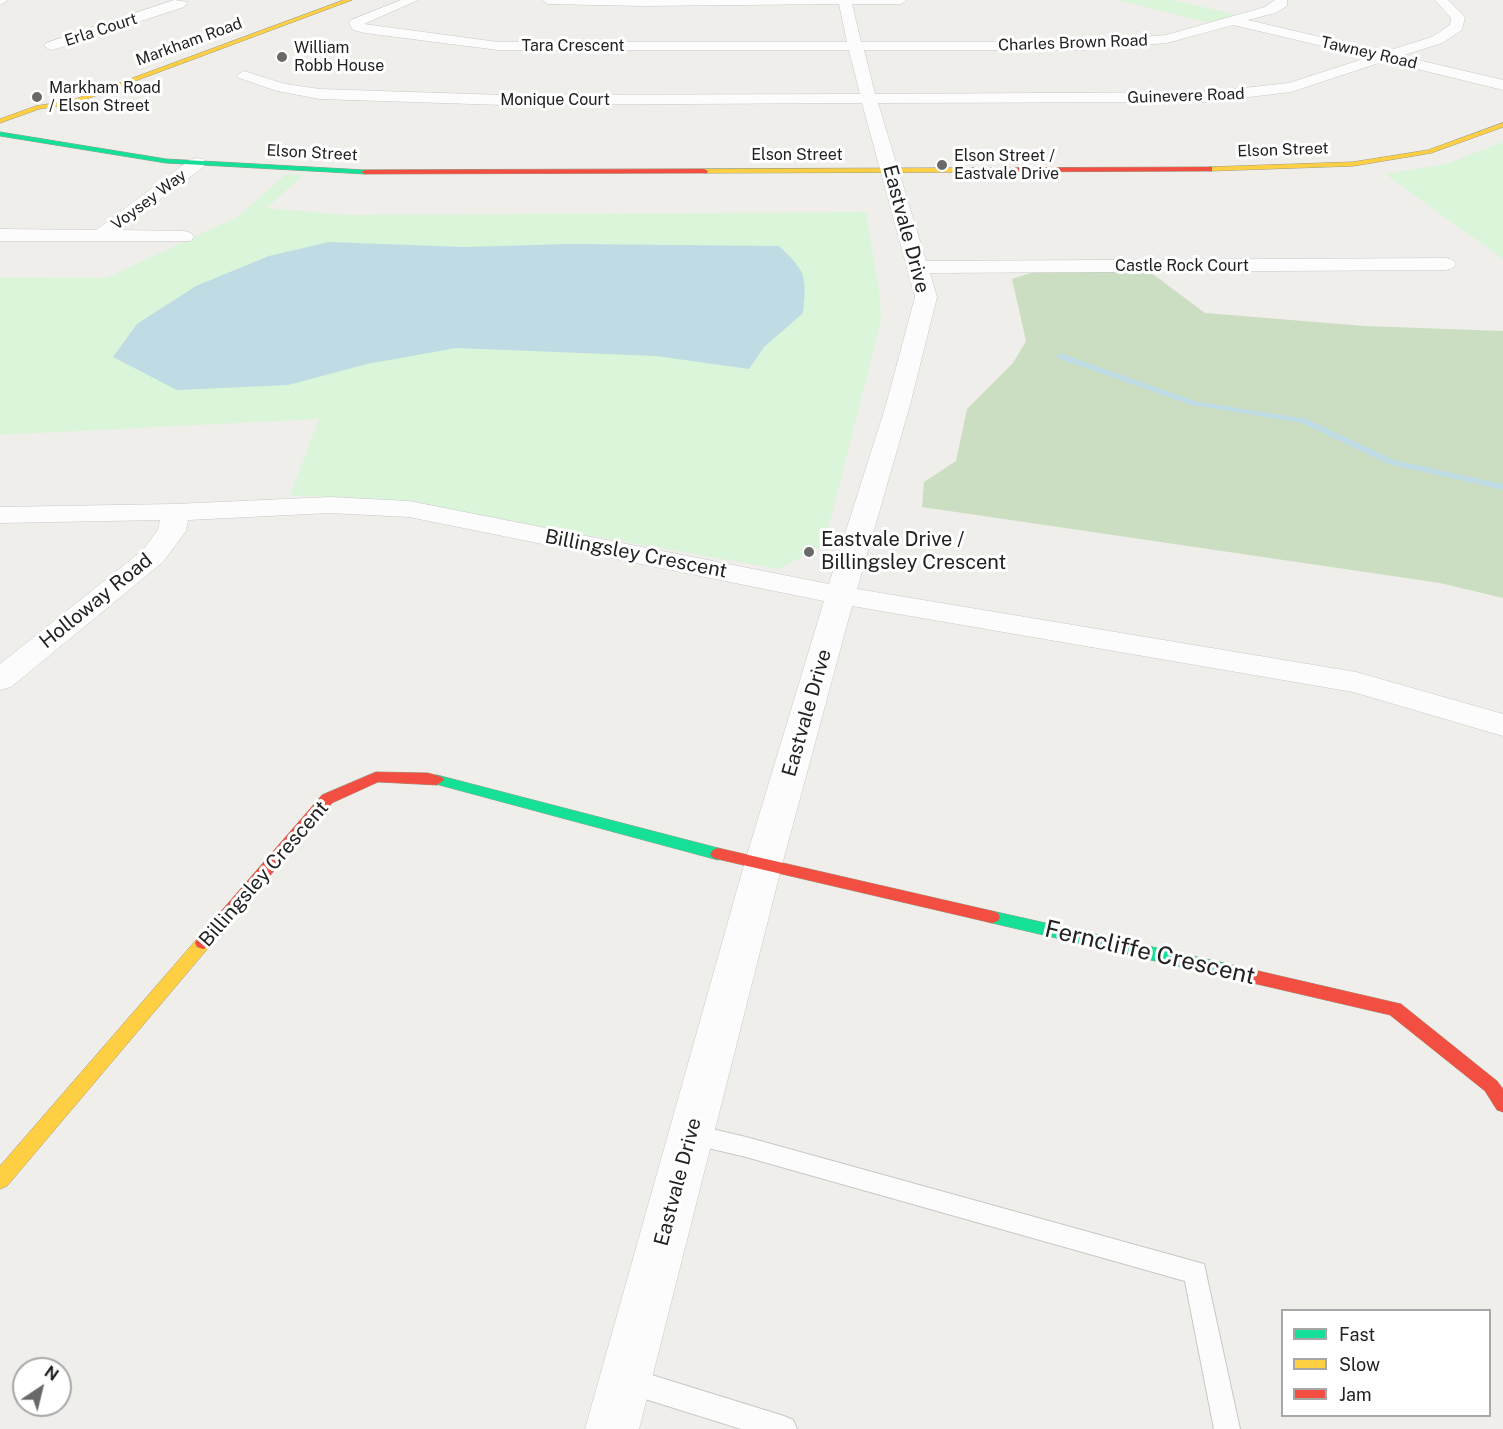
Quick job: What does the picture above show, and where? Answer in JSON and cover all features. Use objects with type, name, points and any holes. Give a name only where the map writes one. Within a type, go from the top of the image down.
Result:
[{"type":"street","name":"Erla Court","points":[[51,46],[179,4],[182,2],[180,0]]},
{"type":"street","name":"Markham Road","points":[[1,134],[38,107],[74,102],[349,0]]},
{"type":"street","name":"Tara Crescent","points":[[412,0],[356,23],[358,27],[365,29],[498,46],[854,45]]},
{"type":"street","points":[[548,0],[902,0]]},
{"type":"street","name":"Eastvale Drive","points":[[612,1429],[764,865],[840,594],[898,405],[926,297],[869,100],[844,0]]},
{"type":"street","name":"Charles Brown Road","points":[[854,45],[1086,46],[1167,39],[1270,10],[1282,3],[1281,0]]},
{"type":"street","name":"Guinevere Road","points":[[869,100],[1207,98],[1254,94],[1311,82],[1437,40],[1457,27],[1458,17],[1442,0]]},
{"type":"street","name":"Tawney Road","points":[[1234,21],[1503,85]]},
{"type":"street","name":"Monique Court","points":[[244,75],[256,81],[291,90],[369,97],[503,100],[869,100]]},
{"type":"street","name":"Elson Street","points":[[1,134],[68,144],[87,150],[166,161],[414,173],[891,171],[1273,168],[1353,164],[1429,152],[1503,125]]},
{"type":"street","name":"Voysey Way","points":[[101,236],[197,163]]},
{"type":"street","name":"Voysey Way","points":[[0,235],[184,237]]},
{"type":"street","name":"Castle Rock Court","points":[[917,267],[1446,264]]},
{"type":"street","name":"Billingsley Crescent","points":[[0,515],[175,512],[330,505],[409,509],[840,594]]},
{"type":"street","name":"Holloway Road","points":[[0,680],[153,556],[172,531],[175,512]]},
{"type":"street","points":[[840,594],[1356,682],[1503,725]]},
{"type":"street","name":"Billingsley Crescent","points":[[0,1180],[327,799],[376,777],[428,778],[764,865]]},
{"type":"street","name":"Ferncliffe Crescent","points":[[764,865],[1395,1009],[1491,1086],[1503,1104]]},
{"type":"lane","points":[[691,1134],[746,1147],[1195,1272],[1227,1429]]},
{"type":"lane","points":[[625,1380],[784,1429]]},
{"type":"green space","points":[[1118,0],[1173,0],[1238,15],[1210,23]]},
{"type":"green space","points":[[1503,142],[1503,259],[1385,174],[1446,164]]},
{"type":"green space","points":[[286,174],[303,175],[267,208],[344,215],[866,212],[880,296],[881,320],[824,545],[779,569],[399,502],[290,495],[319,419],[0,435],[0,277],[106,278],[237,217]]},
{"type":"green space","points":[[1116,263],[1150,272],[1205,313],[1365,326],[1503,331],[1503,598],[1440,583],[922,507],[924,482],[956,461],[967,409],[1013,363],[1026,341],[1012,279],[1055,265]]},
{"type":"water","points":[[329,242],[464,247],[570,244],[779,246],[795,262],[803,275],[805,290],[803,313],[764,347],[749,369],[656,356],[456,348],[367,364],[288,385],[177,390],[113,357],[137,324],[196,286],[269,256]]},
{"type":"waterway","points":[[1060,356],[1194,403],[1304,421],[1391,462],[1503,487]]},
{"type":"traffic: fast","points":[[0,134],[166,161],[365,172]]},
{"type":"traffic: fast","points":[[437,780],[718,854]]},
{"type":"traffic: fast","points":[[992,917],[1224,970]]},
{"type":"traffic: slow","points":[[0,121],[38,107],[74,102],[349,0]]},
{"type":"traffic: slow","points":[[1209,169],[1353,164],[1429,152],[1503,125]]},
{"type":"traffic: slow","points":[[704,171],[976,170]]},
{"type":"traffic: slow","points":[[0,1180],[203,943]]},
{"type":"traffic: jam","points":[[976,170],[1209,169]]},
{"type":"traffic: jam","points":[[365,172],[704,171]]},
{"type":"traffic: jam","points":[[203,943],[327,799],[376,777],[437,780]]},
{"type":"traffic: jam","points":[[718,854],[992,917]]},
{"type":"traffic: jam","points":[[1224,970],[1395,1009],[1491,1086],[1503,1104]]},
{"type":"place","name":"William Robb House","points":[[282,57]]},
{"type":"place","name":"Markham Road / Elson Street","points":[[37,97]]},
{"type":"place","name":"Elson Street / Eastvale Drive","points":[[942,165]]},
{"type":"place","name":"Eastvale Drive / Billingsley Crescent","points":[[809,552]]}]
